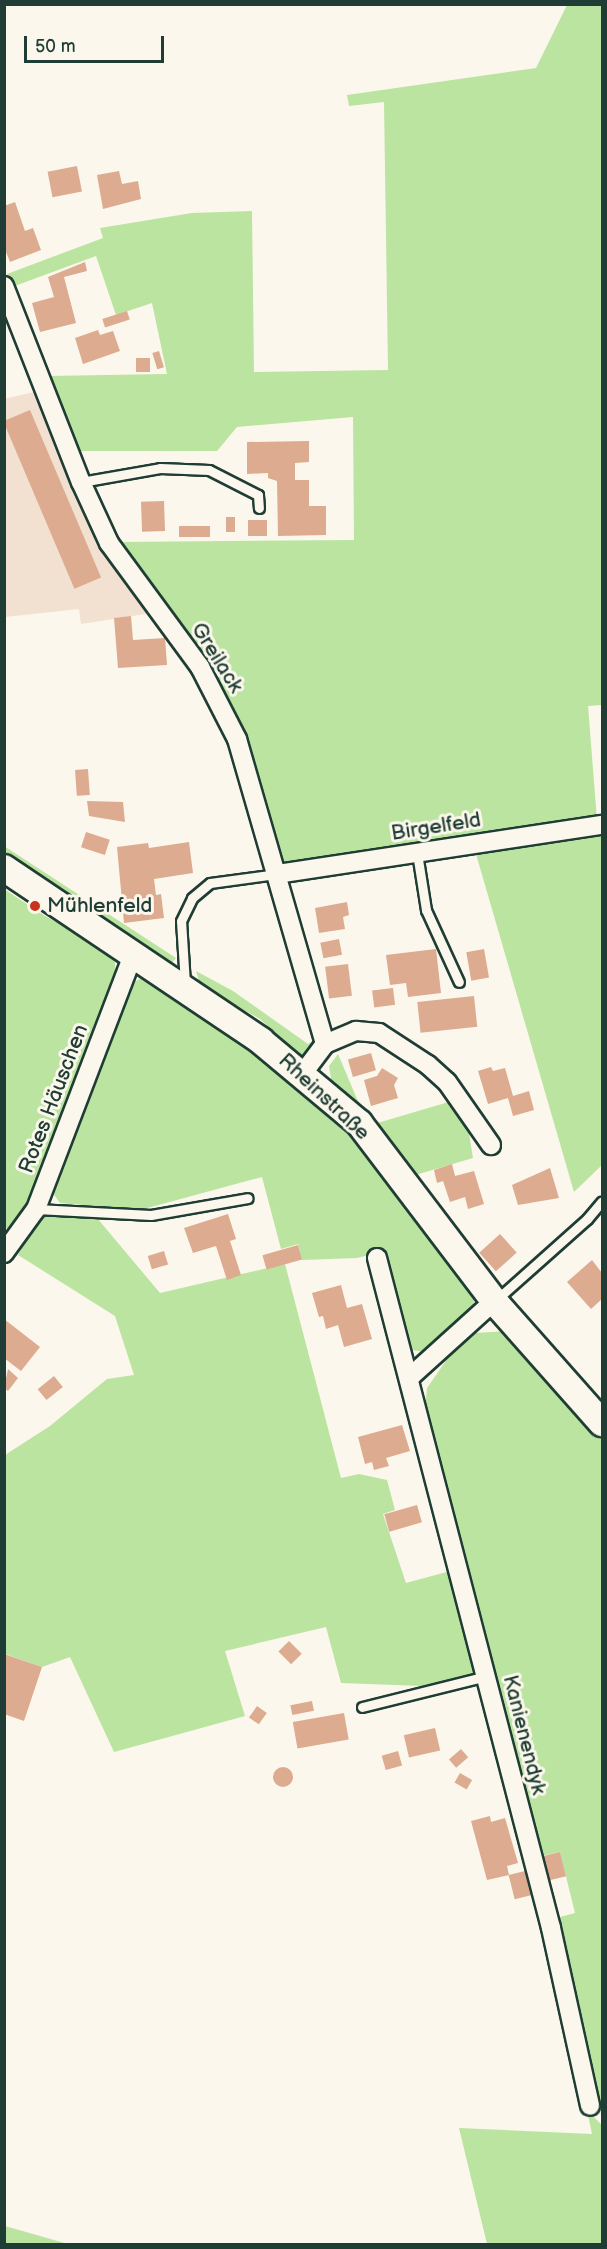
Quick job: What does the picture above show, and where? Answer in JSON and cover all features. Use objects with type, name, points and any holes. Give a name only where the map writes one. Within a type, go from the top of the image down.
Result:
[{"type":"main road","name":"Rheinstraße","points":[[4,868],[186,990],[303,1073],[359,1123],[494,1301],[603,1423]]},
{"type":"street","name":"Greilack","points":[[4,286],[81,482],[109,543],[200,667],[237,739],[325,1044]]},
{"type":"street","name":"Birgelfeld","points":[[277,874],[603,825]]},
{"type":"street","name":"Rotes Häuschen","points":[[4,1253],[36,1209],[133,955]]},
{"type":"street","points":[[303,1073],[325,1044],[356,1031],[379,1033],[428,1065],[447,1082],[491,1145]]},
{"type":"street","name":"Kanienendyk","points":[[377,1258],[410,1377],[551,1928],[590,2106]]},
{"type":"street","points":[[410,1377],[494,1301]]},
{"type":"lane","points":[[81,482],[160,468],[209,470],[258,495],[259,508]]},
{"type":"lane","points":[[417,853],[426,910],[459,982]]},
{"type":"lane","points":[[186,990],[181,921],[192,898],[210,884],[277,874]]},
{"type":"lane","points":[[36,1209],[151,1215],[248,1198]]},
{"type":"lane","points":[[494,1301],[587,1219],[603,1201]]},
{"type":"lane","points":[[362,1707],[486,1676]]},
{"type":"shaded area","points":[[38,391],[152,613],[81,624],[79,609],[5,617],[4,399]]},
{"type":"green space","points":[[567,5],[602,5],[602,705],[588,706],[597,820],[285,867],[243,734],[118,542],[354,540],[353,417],[237,427],[217,451],[77,451],[47,376],[167,374],[152,303],[116,315],[96,256],[12,287],[7,274],[103,238],[100,228],[192,213],[252,211],[254,372],[388,370],[384,102],[349,106],[347,95],[536,68]]},
{"type":"green space","points":[[602,834],[602,1165],[574,1192],[476,854]]},
{"type":"green space","points":[[4,846],[176,958],[168,967],[5,858]]},
{"type":"green space","points":[[4,889],[45,916],[114,953],[116,977],[36,1184],[12,1229],[4,1228]]},
{"type":"green space","points":[[196,971],[233,991],[308,1044],[316,1038],[309,1056],[296,1054],[260,1019],[200,985]]},
{"type":"green space","points":[[147,975],[262,1051],[346,1124],[475,1290],[473,1308],[425,1352],[405,1349],[381,1252],[357,1258],[302,1260],[298,1244],[281,1249],[262,1177],[140,1210],[60,1203],[52,1192],[132,983]]},
{"type":"green space","points":[[338,1054],[357,1099],[374,1124],[452,1101],[467,1121],[473,1158],[412,1176],[332,1085],[329,1066]]},
{"type":"green space","points":[[41,1213],[97,1218],[160,1293],[285,1264],[341,1478],[359,1474],[387,1480],[395,1510],[383,1514],[406,1583],[454,1570],[480,1673],[423,1686],[341,1683],[326,1627],[225,1651],[245,1716],[114,1752],[70,1657],[42,1667],[5,1654],[5,1455],[50,1426],[107,1379],[134,1375],[115,1316],[18,1255]]},
{"type":"green space","points":[[509,1331],[602,1436],[602,2113],[593,2103],[553,1919],[575,1913],[560,1852],[537,1857],[424,1422],[427,1388],[450,1355],[475,1333]]},
{"type":"green space","points":[[587,2110],[602,2125],[602,2244],[487,2244],[459,2128],[592,2134]]},
{"type":"green space","points":[[5,2226],[68,2244],[5,2244]]},
{"type":"building","points":[[77,166],[82,192],[53,197],[48,172]]},
{"type":"building","points":[[119,171],[122,184],[138,181],[141,199],[103,209],[97,175]]},
{"type":"building","points":[[15,202],[25,231],[33,228],[41,250],[10,262],[4,247],[4,206]]},
{"type":"building","points":[[85,262],[87,271],[64,277],[76,323],[40,332],[32,303],[54,297],[48,277]]},
{"type":"building","points":[[127,311],[130,320],[105,328],[102,319]]},
{"type":"building","points":[[98,330],[100,335],[113,331],[120,351],[83,364],[75,338]]},
{"type":"building","points":[[159,351],[164,367],[157,369],[152,353]]},
{"type":"building","points":[[136,358],[150,358],[150,372],[136,372]]},
{"type":"building","points":[[30,410],[101,578],[74,589],[4,423]]},
{"type":"building","points":[[309,441],[309,462],[295,463],[295,480],[309,480],[309,506],[326,506],[326,535],[278,536],[277,481],[268,478],[268,473],[247,474],[247,442]]},
{"type":"building","points":[[164,501],[165,531],[142,532],[141,502]]},
{"type":"building","points":[[226,517],[235,517],[235,532],[226,532]]},
{"type":"building","points":[[248,520],[267,520],[267,536],[248,536]]},
{"type":"building","points":[[179,526],[210,526],[210,537],[179,537]]},
{"type":"building","points":[[131,616],[133,640],[165,638],[167,665],[118,668],[114,618]]},
{"type":"building","points":[[88,769],[90,795],[77,796],[75,770]]},
{"type":"building","points":[[87,801],[123,802],[125,822],[89,816]]},
{"type":"building","points":[[86,832],[110,840],[105,855],[81,847]]},
{"type":"building","points":[[189,842],[193,873],[154,879],[156,895],[161,894],[164,918],[124,923],[117,847],[148,843],[149,848]]},
{"type":"building","points":[[347,902],[349,915],[343,917],[345,929],[319,933],[315,908]]},
{"type":"building","points":[[339,939],[342,955],[323,958],[320,943]]},
{"type":"building","points":[[436,949],[441,993],[408,997],[406,983],[390,985],[386,955]]},
{"type":"building","points":[[484,949],[489,978],[471,981],[466,952]]},
{"type":"building","points":[[348,964],[352,996],[329,999],[325,967]]},
{"type":"building","points":[[393,988],[395,1005],[374,1007],[372,991]]},
{"type":"building","points":[[474,996],[477,1027],[421,1033],[417,1002]]},
{"type":"building","points":[[371,1053],[376,1070],[353,1077],[348,1060]]},
{"type":"building","points":[[491,1067],[493,1071],[505,1068],[513,1096],[529,1091],[534,1110],[513,1116],[508,1098],[488,1104],[478,1071]]},
{"type":"building","points":[[382,1068],[398,1078],[394,1085],[398,1098],[371,1106],[364,1080],[377,1076]]},
{"type":"building","points":[[452,1164],[455,1176],[474,1171],[484,1204],[468,1209],[465,1197],[450,1202],[443,1181],[437,1183],[434,1170]]},
{"type":"building","points":[[550,1168],[559,1198],[518,1205],[512,1185]]},
{"type":"building","points":[[228,1214],[236,1239],[230,1241],[241,1275],[227,1280],[216,1246],[193,1253],[184,1228]]},
{"type":"building","points":[[500,1234],[517,1253],[496,1271],[479,1253]]},
{"type":"building","points":[[298,1245],[302,1259],[267,1270],[262,1255]]},
{"type":"building","points":[[164,1251],[168,1264],[152,1269],[148,1256]]},
{"type":"building","points":[[592,1260],[602,1273],[602,1299],[591,1309],[567,1282]]},
{"type":"building","points":[[341,1285],[347,1308],[362,1304],[372,1339],[344,1347],[338,1325],[326,1329],[323,1316],[319,1317],[312,1293]]},
{"type":"building","points":[[4,1319],[40,1347],[21,1371],[4,1358]]},
{"type":"building","points":[[8,1369],[18,1378],[8,1391],[4,1388]]},
{"type":"building","points":[[54,1376],[63,1387],[46,1400],[38,1389]]},
{"type":"building","points":[[402,1425],[410,1451],[386,1458],[389,1466],[374,1470],[372,1462],[365,1464],[358,1437]]},
{"type":"building","points":[[417,1505],[422,1522],[389,1532],[384,1514]]},
{"type":"building","points":[[289,1641],[302,1654],[291,1664],[278,1652]]},
{"type":"building","points":[[4,1654],[42,1667],[24,1721],[4,1714]]},
{"type":"building","points":[[312,1701],[314,1711],[292,1715],[290,1705]]},
{"type":"building","points":[[257,1706],[267,1713],[259,1724],[249,1717]]},
{"type":"building","points":[[344,1713],[349,1740],[297,1749],[293,1722]]},
{"type":"building","points":[[435,1728],[440,1750],[409,1758],[404,1735]]},
{"type":"building","points":[[461,1749],[468,1757],[456,1768],[449,1759]]},
{"type":"building","points":[[398,1751],[402,1765],[386,1770],[382,1756]]},
{"type":"building","points":[[283,1767],[290,1770],[293,1777],[290,1784],[283,1787],[276,1784],[273,1777],[276,1770]]},
{"type":"building","points":[[460,1773],[472,1780],[467,1790],[454,1783]]},
{"type":"building","points":[[490,1816],[491,1822],[505,1818],[518,1863],[507,1866],[509,1875],[487,1880],[471,1821]]},
{"type":"building","points":[[560,1852],[566,1876],[549,1881],[543,1856]]},
{"type":"building","points":[[529,1870],[535,1894],[515,1899],[509,1875]]},
{"type":"place","name":"Mühlenfeld","points":[[35,906]]}]
